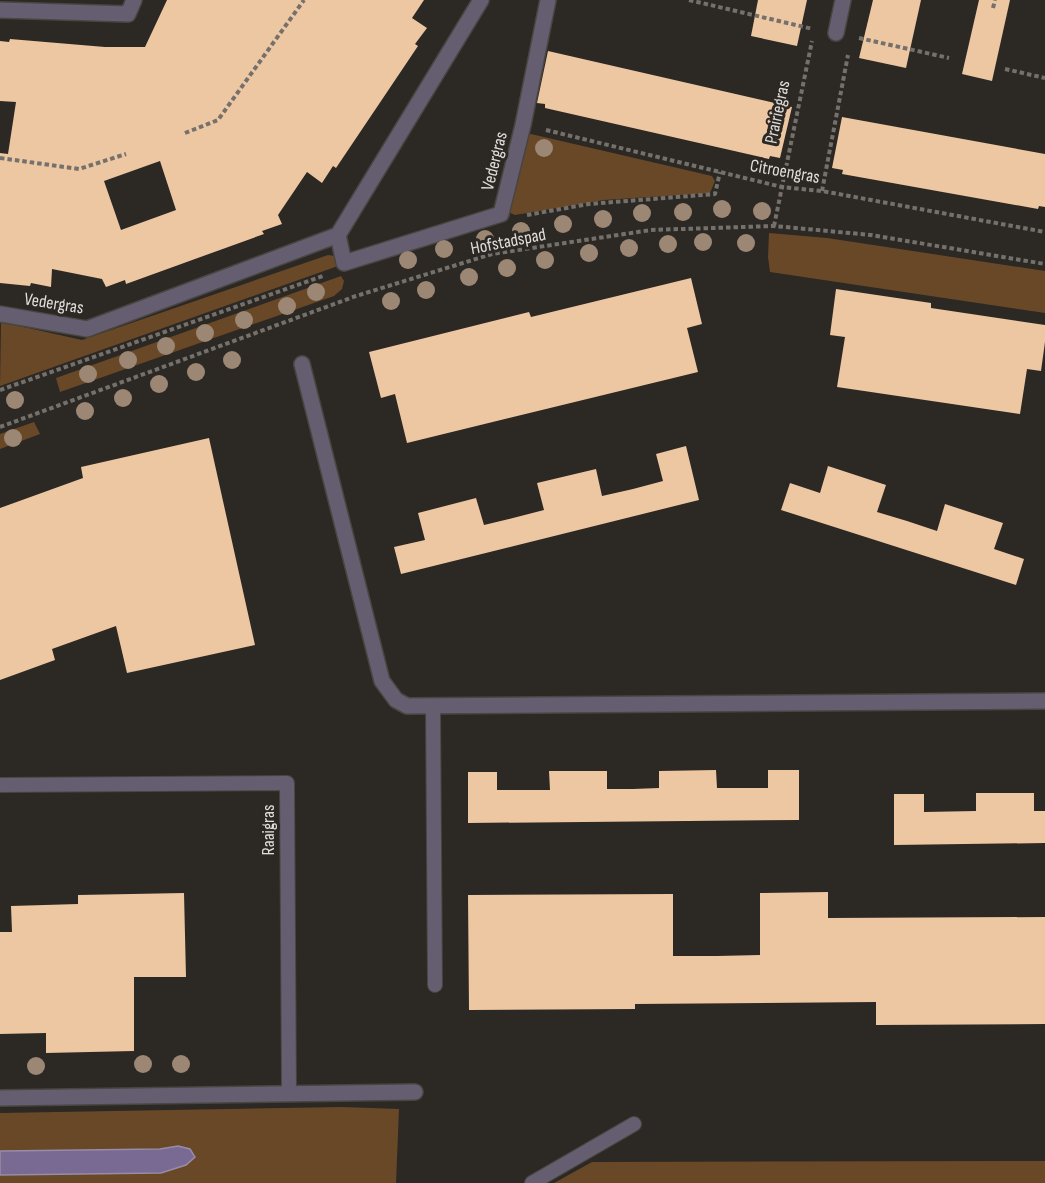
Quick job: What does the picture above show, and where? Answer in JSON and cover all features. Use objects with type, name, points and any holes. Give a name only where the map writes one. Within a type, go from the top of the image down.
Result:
[{"type":"street","points":[[0,10],[128,14],[134,0]]},
{"type":"street","points":[[344,263],[338,235],[481,0]]},
{"type":"street","name":"Vedergras","points":[[344,263],[501,214],[523,125],[548,0]]},
{"type":"street","points":[[836,33],[843,0]]},
{"type":"street","name":"Vedergras","points":[[0,314],[87,329],[338,235]]},
{"type":"street","points":[[302,363],[382,681],[396,700],[407,706],[1045,702]]},
{"type":"street","points":[[0,1098],[415,1092]]},
{"type":"lane","points":[[434,706],[435,985]]},
{"type":"lane","name":"Raaigras","points":[[0,785],[287,783],[289,1093]]},
{"type":"lane","points":[[532,1183],[634,1124]]},
{"type":"path","points":[[185,133],[218,120],[304,0]]},
{"type":"path","name":"Prairiegras","points":[[689,0],[814,29],[774,226]]},
{"type":"path","points":[[993,8],[995,0]]},
{"type":"path","points":[[836,33],[949,58]]},
{"type":"path","points":[[822,191],[852,36]]},
{"type":"path","points":[[1005,69],[1045,78]]},
{"type":"path","name":"Citroengras","points":[[523,125],[782,187],[822,191],[1045,232]]},
{"type":"path","points":[[0,158],[79,170],[126,154]]},
{"type":"path","points":[[501,214],[514,217],[589,204],[715,194],[720,172]]},
{"type":"path","name":"Hofstadspad","points":[[0,427],[356,297],[492,254],[651,230],[774,226],[872,235],[1045,264]]},
{"type":"path","points":[[0,390],[344,268],[344,263]]},
{"type":"shaded area","points":[[531,134],[712,176],[715,181],[710,193],[604,200],[515,215],[508,212],[527,136]]},
{"type":"shaded area","points":[[769,233],[827,238],[1045,271],[1045,313],[770,272]]},
{"type":"shaded area","points":[[328,255],[335,256],[338,266],[0,386],[1,322],[82,340]]},
{"type":"shaded area","points":[[341,276],[344,281],[342,289],[334,296],[60,392],[56,378]]},
{"type":"shaded area","points":[[34,422],[40,434],[0,449],[0,434]]},
{"type":"shaded area","points":[[342,1107],[399,1109],[396,1183],[0,1183],[0,1175],[160,1173],[178,1146],[160,1149],[0,1151],[0,1113]]},
{"type":"shaded area","points":[[178,1146],[190,1149],[195,1157],[186,1165],[161,1173],[0,1175],[0,1151],[160,1149]]},
{"type":"shaded area","points":[[1045,1161],[1045,1183],[554,1183],[592,1162]]},
{"type":"building","points":[[167,0],[424,0],[412,18],[427,28],[415,44],[418,46],[336,168],[333,166],[322,183],[307,172],[278,215],[282,224],[262,231],[264,234],[126,284],[125,280],[106,287],[102,279],[52,269],[51,287],[31,283],[30,286],[0,283],[0,153],[8,154],[16,102],[0,101],[0,41],[9,42],[10,39],[105,47],[145,47]],"holes":[[[160,161],[176,210],[121,230],[104,181]]]},
{"type":"building","points":[[758,0],[807,0],[797,46],[751,36]]},
{"type":"building","points":[[873,0],[921,0],[906,68],[859,58]]},
{"type":"building","points":[[979,0],[1010,0],[992,81],[962,74]]},
{"type":"building","points":[[548,51],[792,107],[780,158],[770,156],[769,159],[545,108],[545,104],[537,103]]},
{"type":"building","points":[[842,117],[1045,154],[1045,207],[1039,206],[1038,209],[842,174],[843,170],[832,168]]},
{"type":"building","points":[[691,278],[702,324],[687,328],[698,372],[407,443],[395,394],[381,398],[369,352],[529,312],[531,317]]},
{"type":"building","points":[[836,289],[931,303],[931,308],[1045,325],[1041,371],[1027,369],[1020,414],[837,387],[845,337],[830,335]]},
{"type":"building","points":[[209,438],[255,645],[127,673],[116,626],[52,649],[55,660],[0,680],[0,508],[83,478],[81,467]]},
{"type":"building","points":[[686,446],[699,500],[401,574],[394,547],[425,540],[418,513],[476,498],[484,525],[513,518],[544,510],[537,483],[596,469],[602,496],[633,489],[663,481],[656,454]]},
{"type":"building","points":[[828,466],[886,485],[877,512],[937,531],[945,504],[1003,523],[994,549],[1024,559],[1016,585],[781,510],[790,483],[820,493]]},
{"type":"building","points":[[716,770],[717,788],[768,788],[768,770],[799,770],[799,820],[468,823],[468,772],[497,772],[497,790],[550,790],[549,771],[607,771],[607,789],[633,789],[659,788],[659,771]]},
{"type":"building","points":[[976,793],[1034,793],[1034,811],[1045,811],[1045,843],[894,845],[894,794],[924,794],[924,812],[976,811]]},
{"type":"building","points":[[828,892],[828,918],[1045,917],[1045,1024],[876,1025],[876,1002],[635,1004],[635,1009],[469,1010],[468,895],[673,894],[673,956],[717,956],[760,955],[760,893]]},
{"type":"building","points":[[184,893],[186,977],[134,977],[134,1051],[46,1053],[46,1033],[0,1034],[0,932],[12,932],[11,906],[78,904],[78,895]]}]
